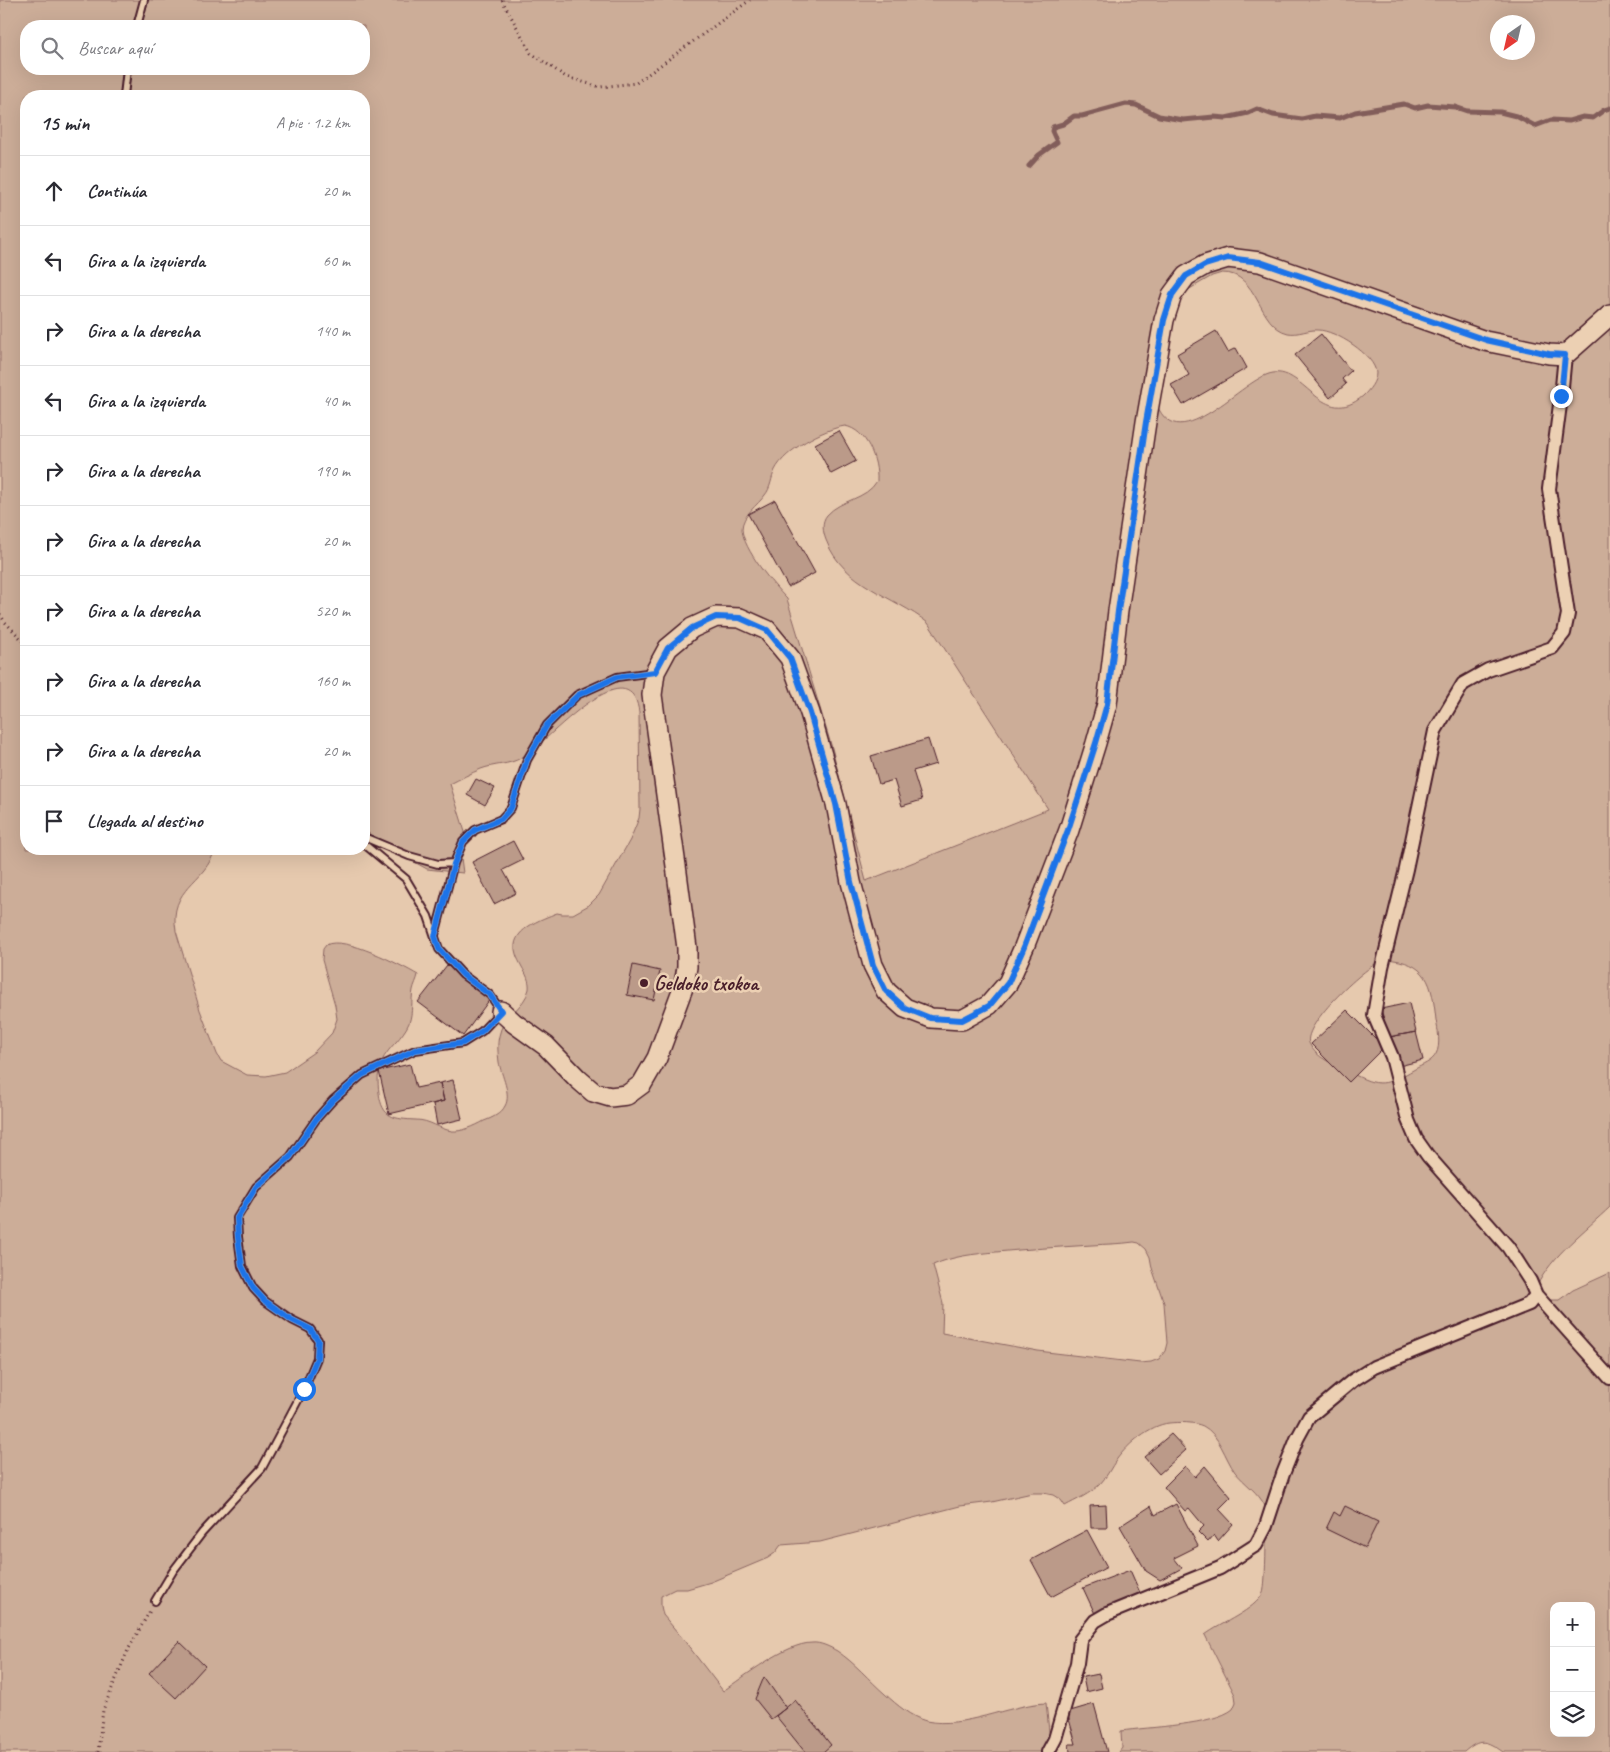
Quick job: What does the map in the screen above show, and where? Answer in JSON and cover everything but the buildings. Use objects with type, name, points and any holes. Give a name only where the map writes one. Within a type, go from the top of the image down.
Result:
[{"type":"street","points":[[501,1011],[546,1046],[593,1092],[610,1097],[627,1095],[642,1084],[657,1058],[684,985],[687,967],[678,882],[652,695],[655,672],[668,648],[692,628],[716,617],[740,618],[767,630],[790,658],[810,713],[836,804],[851,882],[873,965],[886,991],[905,1008],[930,1018],[962,1020],[989,1006],[1008,983],[1024,947],[1068,830],[1107,704],[1118,611],[1164,320],[1172,295],[1186,276],[1205,265],[1228,258],[1260,262],[1486,340],[1549,354],[1565,355]]},
{"type":"street","points":[[1610,315],[1565,355],[1549,488],[1568,614],[1564,633],[1552,648],[1488,670],[1463,684],[1435,731],[1406,870],[1382,967],[1374,1016],[1392,1057],[1408,1120],[1416,1139],[1428,1156],[1508,1247],[1530,1281],[1536,1295],[1610,1378]]},
{"type":"street","points":[[1048,1752],[1055,1739],[1076,1663],[1080,1640],[1087,1630],[1095,1621],[1107,1614],[1220,1568],[1256,1545],[1266,1526],[1297,1439],[1309,1417],[1352,1380],[1374,1367],[1529,1304],[1536,1295]]},
{"type":"lane","points":[[139,20],[144,0]]},
{"type":"lane","points":[[125,90],[126,75]]},
{"type":"lane","points":[[435,936],[454,864],[463,842],[475,830],[501,819],[511,808],[527,760],[547,725],[578,695],[617,677],[655,672]]},
{"type":"lane","points":[[370,840],[409,856],[438,864],[454,864]]},
{"type":"lane","points":[[155,1601],[173,1571],[202,1533],[262,1468],[304,1389],[317,1358],[318,1340],[310,1329],[292,1320],[265,1301],[253,1288],[242,1266],[237,1218],[256,1187],[290,1157],[317,1118],[362,1075],[415,1050],[463,1043],[482,1031],[501,1011],[490,995],[463,975],[439,949],[428,916],[406,879],[370,849]]},
{"type":"path","points":[[502,0],[530,53],[566,77],[600,87],[636,83],[750,0]]},
{"type":"path","points":[[0,614],[4,622],[20,638]]},
{"type":"path","points":[[98,1752],[103,1710],[128,1650],[155,1601]]},
{"type":"shaded area","points":[[0,0],[1610,0],[1610,1207],[1560,1254],[1543,1275],[1537,1286],[1544,1300],[1559,1300],[1573,1290],[1610,1273],[1610,1752],[1503,1752],[1483,1742],[1474,1744],[1464,1752],[1119,1752],[1122,1748],[1121,1731],[1196,1722],[1211,1719],[1233,1709],[1236,1702],[1235,1695],[1205,1635],[1253,1605],[1263,1593],[1266,1550],[1265,1506],[1255,1492],[1235,1472],[1218,1440],[1203,1426],[1191,1423],[1169,1423],[1147,1431],[1122,1453],[1096,1488],[1065,1506],[1061,1500],[1053,1495],[1032,1493],[992,1502],[960,1506],[820,1542],[781,1545],[768,1558],[711,1582],[687,1589],[675,1589],[661,1596],[663,1615],[723,1691],[778,1654],[802,1644],[818,1643],[844,1656],[879,1689],[915,1717],[941,1723],[956,1722],[1046,1703],[1049,1731],[1055,1752],[0,1752]],"holes":[[[1222,273],[1234,275],[1244,281],[1270,321],[1278,328],[1288,333],[1315,330],[1325,331],[1344,339],[1362,351],[1374,366],[1376,373],[1375,380],[1370,388],[1363,396],[1349,405],[1337,406],[1325,402],[1295,379],[1284,374],[1273,373],[1245,387],[1212,411],[1195,420],[1180,424],[1167,420],[1157,405],[1174,298],[1212,276]],[[845,426],[859,433],[870,447],[876,464],[877,481],[867,492],[839,506],[827,515],[823,524],[826,540],[844,568],[857,579],[928,623],[1048,809],[866,881],[832,748],[787,599],[774,585],[753,556],[747,546],[742,529],[747,515],[767,492],[780,462],[796,448],[816,436]],[[1385,959],[1411,965],[1425,977],[1432,995],[1439,1037],[1436,1054],[1427,1063],[1389,1082],[1376,1083],[1332,1064],[1316,1053],[1309,1043],[1310,1034],[1315,1023],[1325,1010],[1351,983],[1376,963]],[[1139,1243],[1146,1249],[1150,1257],[1164,1303],[1167,1343],[1165,1351],[1159,1359],[1140,1363],[1038,1351],[942,1333],[943,1303],[933,1265],[956,1257],[980,1254]]]},
{"type":"waterway","points":[[1029,166],[1039,155],[1057,142],[1052,131],[1053,127],[1063,124],[1074,116],[1082,116],[1126,104],[1136,105],[1159,116],[1183,120],[1214,117],[1226,118],[1257,109],[1273,115],[1302,119],[1315,116],[1340,118],[1355,112],[1404,104],[1415,108],[1428,105],[1455,107],[1467,111],[1500,112],[1516,116],[1535,126],[1551,120],[1569,121],[1583,117],[1593,118],[1610,108]]},
{"type":"place","name":"Geldoko txokoa","points":[[644,983]]},
{"type":"route","points":[[304,1389],[317,1358],[318,1340],[310,1329],[292,1320],[265,1301],[253,1288],[242,1266],[237,1218],[256,1187],[290,1157],[317,1118],[333,1100],[362,1075],[415,1050],[463,1043],[482,1031],[501,1011],[490,995],[463,975],[439,949],[435,936],[454,864],[463,842],[475,830],[501,819],[511,808],[527,760],[547,725],[578,695],[617,677],[655,672],[668,648],[692,628],[716,617],[740,618],[767,630],[790,658],[810,713],[836,804],[851,882],[873,965],[886,991],[905,1008],[930,1018],[962,1020],[989,1006],[1008,983],[1024,947],[1068,830],[1096,743],[1107,704],[1118,611],[1146,422],[1164,320],[1172,295],[1186,276],[1205,265],[1228,258],[1260,262],[1486,340],[1549,354],[1565,355],[1561,396]]}]
